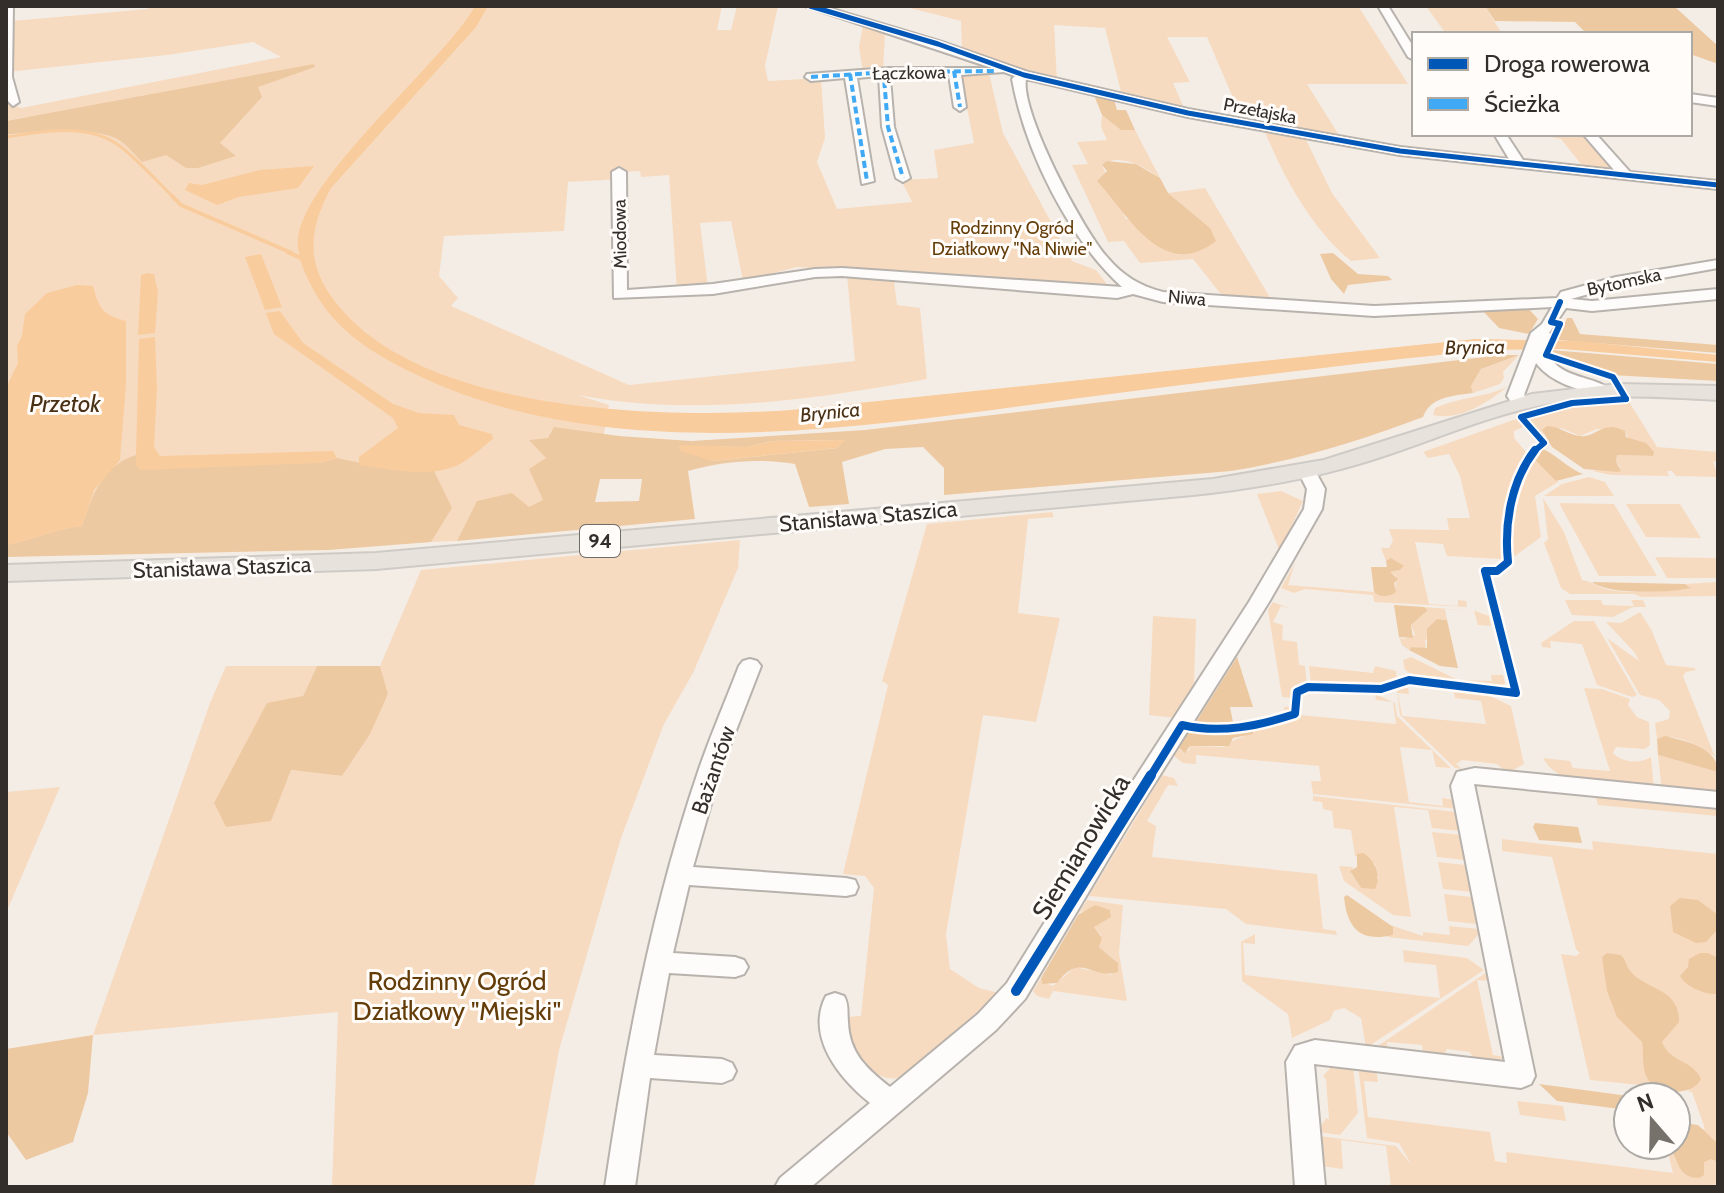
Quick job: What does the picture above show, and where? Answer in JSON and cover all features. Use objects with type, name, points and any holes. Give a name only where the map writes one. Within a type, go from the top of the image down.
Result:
[{"type":"main road","name":"Stanisława Staszica","points":[[6,573],[389,560],[1193,488],[1307,471],[1557,395],[1605,391],[1718,393]]},
{"type":"street","points":[[8,6],[6,77],[13,102]]},
{"type":"street","name":"Przełajska","points":[[810,6],[938,44],[1024,75],[1188,113],[1335,142],[1718,185]]},
{"type":"street","points":[[1383,6],[1412,54]]},
{"type":"street","name":"Łączkowa","points":[[811,77],[1006,70]]},
{"type":"street","points":[[954,71],[960,107]]},
{"type":"street","points":[[889,72],[884,78],[888,127],[903,178]]},
{"type":"street","points":[[850,74],[867,181]]},
{"type":"street","points":[[1024,75],[1018,79],[1019,93],[1041,155],[1093,250],[1133,289]]},
{"type":"street","points":[[1692,98],[1717,104]]},
{"type":"street","points":[[1501,136],[1519,164]]},
{"type":"street","points":[[1591,136],[1626,175]]},
{"type":"street","name":"Miodowa","points":[[619,172],[619,295]]},
{"type":"street","name":"Bytomska","points":[[1522,404],[1515,396],[1566,295],[1718,264]]},
{"type":"street","name":"Niwa","points":[[619,295],[713,289],[815,273],[842,272],[1117,293],[1133,289],[1163,297],[1328,310],[1560,302]]},
{"type":"street","points":[[1560,302],[1592,306],[1718,294]]},
{"type":"street","points":[[1535,354],[1556,372],[1605,391]]},
{"type":"street","name":"Siemianowicka","points":[[790,1187],[987,1022],[1016,991],[1292,545],[1316,498],[1315,484],[1307,471]]},
{"type":"street","name":"Bażantów","points":[[620,1187],[638,1066],[679,875],[711,768],[750,666]]},
{"type":"street","points":[[1310,1187],[1300,1062],[1305,1054],[1315,1052],[1521,1076],[1462,786],[1465,778],[1475,776],[1718,800]]},
{"type":"street","points":[[679,875],[846,887]]},
{"type":"street","points":[[658,962],[735,967]]},
{"type":"street","points":[[835,1004],[834,1037],[839,1054],[891,1104]]},
{"type":"street","points":[[638,1066],[722,1071]]},
{"type":"green space","name":"Rodzinny Ogród Działkowy \"Na Niwie\"","points":[[149,6],[722,6],[717,30],[731,30],[737,6],[778,6],[765,66],[768,81],[821,78],[825,138],[817,162],[837,209],[912,202],[901,180],[938,178],[934,150],[974,143],[960,73],[989,73],[1003,133],[1072,261],[1096,270],[1109,287],[797,267],[743,281],[731,221],[700,223],[708,288],[677,290],[669,175],[641,177],[640,171],[622,172],[622,179],[568,182],[564,231],[444,236],[439,276],[458,298],[451,306],[629,385],[855,361],[847,275],[894,281],[897,305],[920,308],[927,379],[796,399],[709,405],[665,405],[578,395],[609,405],[591,507],[459,538],[457,541],[6,557],[6,138],[19,136],[15,128],[26,117],[6,121],[6,102],[21,108],[281,57],[253,42],[167,55],[7,72],[12,21],[148,9]]},
{"type":"green space","points":[[902,6],[1358,6],[1408,84],[1307,84],[1342,140],[1242,119],[1207,37],[1167,37],[1190,82],[1173,83],[1184,108],[1122,96],[1105,28],[1054,25],[1057,80],[1014,70],[962,50],[961,21]]},
{"type":"green space","points":[[1426,6],[1485,6],[1501,32],[1445,32]]},
{"type":"green space","points":[[863,25],[885,32],[883,71],[863,72],[859,47]]},
{"type":"green space","points":[[1102,115],[1121,130],[1135,130],[1160,178],[1124,160],[1102,165],[1126,219],[1210,228],[1168,193],[1205,188],[1272,301],[1245,300],[1220,293],[1193,259],[1140,263],[1124,241],[1108,242],[1072,165],[1088,164],[1077,142],[1107,140],[1101,127]]},
{"type":"green space","points":[[1265,132],[1306,140],[1332,193],[1380,258],[1351,261],[1324,234],[1290,185]]},
{"type":"green space","points":[[1545,136],[1586,136],[1616,169],[1584,168],[1561,139]]},
{"type":"green space","points":[[1519,355],[1503,372],[1504,378],[1500,384],[1473,393],[1471,386],[1481,369]]},
{"type":"green space","points":[[1507,387],[1463,413],[1433,415],[1435,408],[1444,404]]},
{"type":"green space","points":[[1628,400],[1657,447],[1718,452],[1718,460],[1713,462],[1718,477],[1676,476],[1672,471],[1667,471],[1669,476],[1611,475],[1592,471],[1620,467],[1616,462],[1617,455],[1653,456],[1642,442],[1628,438],[1625,431],[1597,429],[1580,436],[1561,428],[1542,434],[1547,439],[1544,439],[1528,416],[1566,405]]},
{"type":"green space","points":[[1516,419],[1525,426],[1514,431],[1514,438],[1527,453],[1510,490],[1501,559],[1447,556],[1443,544],[1415,542],[1429,604],[1458,606],[1458,600],[1466,601],[1467,607],[1374,602],[1373,595],[1305,589],[1294,593],[1281,588],[1295,563],[1288,585],[1374,592],[1385,596],[1395,593],[1396,576],[1389,572],[1400,570],[1386,561],[1381,548],[1389,548],[1393,541],[1389,529],[1449,530],[1447,518],[1470,518],[1460,476],[1449,454],[1428,458],[1423,452]]},
{"type":"green space","points":[[1531,456],[1558,482],[1535,496],[1541,537],[1515,556],[1511,555],[1516,498]]},
{"type":"green space","points":[[1589,477],[1605,482],[1614,496],[1544,496],[1562,484]]},
{"type":"green space","points":[[1281,491],[1303,501],[1280,552],[1257,494]]},
{"type":"green space","points":[[1543,498],[1564,532],[1582,580],[1610,590],[1639,592],[1688,589],[1690,587],[1685,584],[1718,582],[1718,596],[1570,594],[1561,588],[1544,543],[1548,539]]},
{"type":"green space","points":[[1559,503],[1614,504],[1657,576],[1599,576]]},
{"type":"green space","points":[[1626,504],[1680,504],[1701,538],[1646,537]]},
{"type":"green space","points":[[1052,512],[1054,517],[1028,519],[1018,613],[1060,618],[1036,722],[983,715],[946,934],[950,969],[979,988],[1007,995],[907,1075],[885,1077],[854,1057],[845,1017],[861,1016],[874,888],[865,876],[843,874],[888,685],[882,681],[927,524]]},
{"type":"green space","name":"Rodzinny Ogród Działkowy \"Miejski\"","points":[[740,540],[738,568],[693,673],[664,724],[621,838],[559,1050],[534,1187],[332,1187],[338,1012],[93,1035],[210,703],[226,666],[317,666],[303,696],[291,770],[342,776],[388,695],[380,666],[421,570]]},
{"type":"green space","points":[[1655,557],[1717,558],[1718,578],[1667,578]]},
{"type":"green space","points":[[1565,600],[1601,600],[1603,605],[1634,606],[1631,600],[1643,600],[1646,607],[1633,607],[1613,617],[1572,615]]},
{"type":"green space","points":[[1273,602],[1292,609],[1281,606],[1273,622],[1283,625],[1282,640],[1297,642],[1299,665],[1305,666],[1308,694],[1298,693],[1300,715],[1396,724],[1395,703],[1397,716],[1451,768],[1436,767],[1432,750],[1400,747],[1409,802],[1443,806],[1442,798],[1456,800],[1458,809],[1313,794],[1311,781],[1321,781],[1319,766],[1196,755],[1196,764],[1183,763],[1174,756],[1179,748],[1189,751],[1190,746],[1224,747],[1253,730],[1248,728],[1286,720],[1284,707],[1296,707],[1294,698],[1282,697],[1268,610]]},
{"type":"green space","points":[[1424,607],[1475,611],[1489,616],[1491,626],[1478,625],[1474,611],[1445,609],[1447,620],[1441,619],[1425,641],[1426,649],[1414,647],[1409,650],[1402,645],[1399,637],[1403,639],[1415,635],[1411,625],[1428,610]]},
{"type":"green space","points":[[1640,612],[1666,665],[1695,668],[1683,676],[1715,757],[1679,739],[1657,739],[1655,723],[1669,719],[1670,711],[1659,700],[1640,695],[1607,638],[1639,661],[1606,622],[1621,623]]},
{"type":"green space","points":[[1153,616],[1196,619],[1194,683],[1175,718],[1149,715]]},
{"type":"green space","points":[[1574,621],[1594,621],[1637,695],[1632,697],[1597,685],[1582,644],[1550,641],[1551,648],[1542,647],[1541,643]]},
{"type":"green space","points":[[1411,657],[1458,680],[1492,681],[1491,675],[1503,675],[1505,684],[1494,688],[1421,680],[1405,670],[1403,660]]},
{"type":"green space","points":[[1309,666],[1373,673],[1375,666],[1396,671],[1397,683],[1372,689],[1311,683]]},
{"type":"green space","points":[[1408,688],[1409,694],[1398,693],[1402,716],[1486,724],[1481,701],[1455,698],[1454,692],[1490,696],[1511,706],[1524,764],[1508,773],[1497,764],[1462,760],[1456,764],[1462,769],[1455,768],[1400,715],[1397,689]]},
{"type":"green space","points":[[1584,688],[1602,689],[1630,699],[1628,705],[1637,717],[1649,722],[1650,745],[1645,749],[1616,747],[1613,753],[1632,761],[1651,757],[1654,790],[1577,781],[1562,776],[1543,758],[1570,761],[1573,768],[1610,771]]},
{"type":"green space","points":[[1375,694],[1393,702],[1376,700]]},
{"type":"green space","points":[[1658,755],[1718,772],[1718,795],[1662,791]]},
{"type":"green space","points":[[1162,775],[1174,778],[1178,786],[1168,785],[1147,821],[1156,826],[1152,857],[1317,874],[1323,929],[1336,931],[1337,935],[1246,924],[1226,909],[1089,896]]},
{"type":"green space","points":[[60,787],[6,913],[6,792]]},
{"type":"green space","points":[[1595,794],[1718,807],[1718,816],[1598,805]]},
{"type":"green space","points":[[1313,796],[1456,812],[1460,831],[1432,828],[1428,810],[1394,807],[1411,917],[1393,915],[1344,881],[1339,866],[1353,867],[1351,873],[1361,888],[1379,878],[1374,870],[1375,864],[1355,856],[1351,830],[1334,828],[1332,811],[1323,809],[1322,802],[1313,801]]},
{"type":"green space","points":[[1432,832],[1461,835],[1465,860],[1437,857]]},
{"type":"green space","points":[[1502,839],[1593,850],[1592,841],[1718,854],[1718,1187],[1391,1187],[1386,1146],[1341,1140],[1343,1169],[1321,1166],[1319,1136],[1396,1146],[1411,1164],[1399,1143],[1367,1138],[1358,1066],[1376,1068],[1378,1082],[1364,1081],[1368,1117],[1490,1132],[1495,1161],[1507,1163],[1506,1152],[1673,1173],[1670,1161],[1692,1161],[1692,1128],[1705,1129],[1692,1092],[1692,1081],[1590,1080],[1561,954],[1576,956],[1580,953],[1576,949],[1552,857],[1502,851]]},
{"type":"green space","points":[[1438,862],[1466,865],[1471,892],[1443,889]]},
{"type":"green space","points":[[1444,894],[1472,897],[1477,924],[1448,921]]},
{"type":"green space","points":[[1087,900],[1123,905],[1119,953],[1127,1001],[1053,991],[1049,999],[1037,996],[1033,991],[1041,978],[1041,981],[1053,986],[1075,967],[1111,975],[1115,960],[1099,947],[1101,935],[1094,927],[1099,922],[1082,911],[1078,915]]},
{"type":"green space","points":[[1390,925],[1423,936],[1423,932],[1450,935],[1449,926],[1478,929],[1479,934],[1468,946],[1387,937],[1393,935]]},
{"type":"green space","points":[[1255,934],[1255,944],[1243,943],[1245,975],[1440,998],[1436,965],[1404,962],[1403,950],[1467,958],[1484,970],[1366,1048],[1361,1018],[1344,1008],[1334,1011],[1330,1020],[1292,1038],[1288,1014],[1242,981],[1241,942]]},
{"type":"green space","points":[[1487,972],[1491,981],[1477,980],[1493,1055],[1504,1057],[1490,1068],[1474,1060],[1470,1052],[1447,1049],[1443,1056],[1424,1058],[1422,1045],[1387,1042],[1388,1056],[1366,1054]]},
{"type":"green space","points":[[1335,1063],[1353,1066],[1358,1113],[1340,1135],[1317,1132],[1326,1118],[1329,1120],[1326,1079],[1323,1076]]},
{"type":"green space","points":[[1517,1101],[1563,1106],[1566,1121],[1520,1115]]},
{"type":"shaded area","points":[[1485,6],[1674,6],[1718,46],[1718,64],[1692,55],[1692,32],[1585,32],[1575,22],[1495,21]]},
{"type":"shaded area","points":[[314,64],[315,67],[258,87],[262,97],[220,143],[236,156],[198,168],[186,168],[166,155],[142,162],[119,140],[96,133],[47,131],[6,135],[6,121]]},
{"type":"shaded area","points":[[1094,95],[1114,99],[1117,110],[1126,110],[1135,130],[1121,130],[1102,115]]},
{"type":"shaded area","points":[[1107,161],[1136,164],[1160,178],[1168,193],[1210,228],[1216,241],[1197,252],[1179,254],[1163,249],[1148,239],[1097,181],[1107,171],[1102,165]]},
{"type":"shaded area","points":[[1333,253],[1358,274],[1388,276],[1392,280],[1348,285],[1344,294],[1331,279],[1320,254]]},
{"type":"shaded area","points":[[1526,306],[1538,319],[1529,334],[1499,328],[1480,308]]},
{"type":"shaded area","points":[[1567,318],[1572,318],[1580,334],[1718,345],[1718,353],[1558,340]]},
{"type":"shaded area","points":[[1551,350],[1718,364],[1718,381],[1611,375],[1550,355]]},
{"type":"shaded area","points":[[1519,355],[1481,369],[1471,386],[1473,393],[1437,401],[1423,417],[1328,449],[1231,471],[944,495],[944,468],[923,447],[885,449],[842,462],[849,504],[809,507],[795,464],[741,462],[688,471],[695,519],[457,541],[477,501],[512,493],[529,507],[543,500],[529,469],[546,458],[529,440],[548,438],[554,427],[691,441],[865,430]],"holes":[[[844,440],[837,448],[713,461],[679,446],[747,447],[773,441]],[[600,479],[642,479],[639,501],[595,502]]]},
{"type":"shaded area","points":[[1547,426],[1580,436],[1605,428],[1617,428],[1625,431],[1626,437],[1646,443],[1654,452],[1653,456],[1617,455],[1616,462],[1621,471],[1618,472],[1584,469],[1552,447],[1542,430]]},
{"type":"shaded area","points":[[1539,448],[1583,474],[1556,481],[1531,456]]},
{"type":"shaded area","points":[[136,455],[136,465],[319,463],[337,458],[393,470],[434,471],[452,508],[431,542],[328,550],[6,557],[6,545],[82,526],[100,483],[115,466]]},
{"type":"shaded area","points":[[1391,558],[1404,566],[1390,572],[1398,579],[1394,583],[1396,592],[1388,596],[1379,595],[1374,592],[1371,567],[1387,567],[1386,561]]},
{"type":"shaded area","points":[[1592,582],[1685,584],[1691,588],[1625,591]]},
{"type":"shaded area","points":[[1394,605],[1428,610],[1411,625],[1413,638],[1399,637]]},
{"type":"shaded area","points":[[1437,619],[1447,620],[1458,668],[1440,666],[1409,650],[1412,647],[1427,648],[1427,629]]},
{"type":"shaded area","points":[[1237,657],[1253,707],[1230,707],[1233,722],[1229,724],[1194,725]]},
{"type":"shaded area","points":[[317,666],[380,666],[388,694],[370,734],[342,776],[291,770],[271,821],[226,827],[214,803],[267,703],[303,696]]},
{"type":"shaded area","points":[[1253,730],[1253,734],[1233,738],[1229,746],[1190,746],[1185,753],[1179,748],[1189,732]]},
{"type":"shaded area","points":[[1665,736],[1707,751],[1717,763],[1718,772],[1658,755],[1657,739]]},
{"type":"shaded area","points":[[1535,823],[1578,827],[1582,843],[1539,840],[1533,827]]},
{"type":"shaded area","points":[[1363,853],[1376,869],[1378,880],[1375,889],[1361,888],[1350,871],[1357,867],[1357,854]]},
{"type":"shaded area","points":[[1347,895],[1393,927],[1393,935],[1371,937],[1357,930],[1348,917],[1344,897]]},
{"type":"shaded area","points":[[1680,898],[1698,900],[1718,915],[1718,929],[1706,942],[1696,943],[1673,932],[1670,906]]},
{"type":"shaded area","points":[[1095,905],[1110,910],[1111,917],[1094,927],[1102,938],[1099,947],[1118,963],[1118,972],[1101,973],[1080,967],[1066,973],[1057,983],[1042,984],[1041,978],[1078,915]]},
{"type":"shaded area","points":[[1607,953],[1621,955],[1637,978],[1674,1002],[1679,1022],[1662,1042],[1670,1054],[1697,1073],[1701,1079],[1697,1085],[1692,1088],[1692,1081],[1649,1081],[1646,1077],[1642,1042],[1617,1017],[1607,991],[1602,957]]},
{"type":"shaded area","points":[[1700,953],[1718,958],[1718,994],[1696,990],[1680,976],[1688,967],[1689,959]]},
{"type":"shaded area","points":[[93,1035],[88,1093],[73,1142],[26,1160],[7,1133],[6,1049]]},
{"type":"shaded area","points":[[1539,1084],[1612,1094],[1612,1108],[1557,1101]]},
{"type":"shaded area","points":[[1692,1124],[1698,1125],[1718,1144],[1718,1162],[1711,1159],[1704,1162],[1704,1175],[1699,1178],[1686,1175],[1677,1161],[1692,1161]]},
{"type":"water","name":"Brynica","points":[[475,6],[488,6],[476,27],[331,188],[317,221],[314,251],[316,266],[330,295],[342,310],[382,344],[432,370],[490,389],[552,402],[617,409],[739,413],[1475,339],[1577,341],[1718,355],[1718,362],[1562,349],[1485,350],[859,426],[767,432],[675,432],[585,424],[499,406],[417,375],[360,343],[331,316],[300,260],[285,253],[289,251],[300,255],[300,230],[313,200],[366,132],[457,32]]},
{"type":"water","points":[[314,166],[298,188],[239,197],[217,205],[185,190],[189,183],[202,185],[260,170]]},
{"type":"water","points":[[261,254],[282,307],[265,310],[245,257]]},
{"type":"water","points":[[154,274],[158,292],[155,333],[138,335],[141,275]]},
{"type":"water","name":"Przetok","points":[[77,285],[93,286],[103,310],[126,321],[126,384],[120,460],[94,490],[82,526],[6,545],[6,388],[18,363],[17,346],[22,336],[25,314],[47,293]]},
{"type":"water","points":[[280,311],[303,343],[393,404],[419,413],[454,415],[459,425],[492,434],[493,439],[466,461],[445,470],[408,472],[359,465],[359,457],[398,428],[393,418],[274,334],[266,313]]},
{"type":"water","points":[[155,337],[157,388],[154,447],[160,456],[333,451],[337,458],[319,463],[140,470],[136,465],[139,339]]},
{"type":"water","points":[[845,440],[837,448],[713,461],[680,451],[679,445],[746,447],[773,441]]},
{"type":"waterway","points":[[6,137],[65,130],[109,139],[142,165],[174,198]]},
{"type":"waterway","points":[[174,198],[181,205],[292,253]]},
{"type":"marked path","points":[[954,71],[960,107]]},
{"type":"marked path","points":[[811,77],[889,72],[995,71]]},
{"type":"marked path","points":[[889,72],[884,78],[888,127],[903,178]]},
{"type":"marked path","points":[[850,74],[867,181]]},
{"type":"cycle path","points":[[810,6],[938,44],[1024,75],[1188,113],[1400,151],[1718,185]]},
{"type":"cycle path","points":[[1560,302],[1551,322],[1560,324],[1546,355],[1613,377],[1626,399]]},
{"type":"cycle path","points":[[1016,991],[1182,725],[1224,729],[1282,718],[1295,714],[1297,692],[1320,685],[1381,689],[1409,680],[1516,693],[1485,571],[1497,571],[1508,562],[1507,532],[1512,500],[1530,455],[1539,444],[1544,443],[1521,417],[1572,403],[1626,399]]}]
